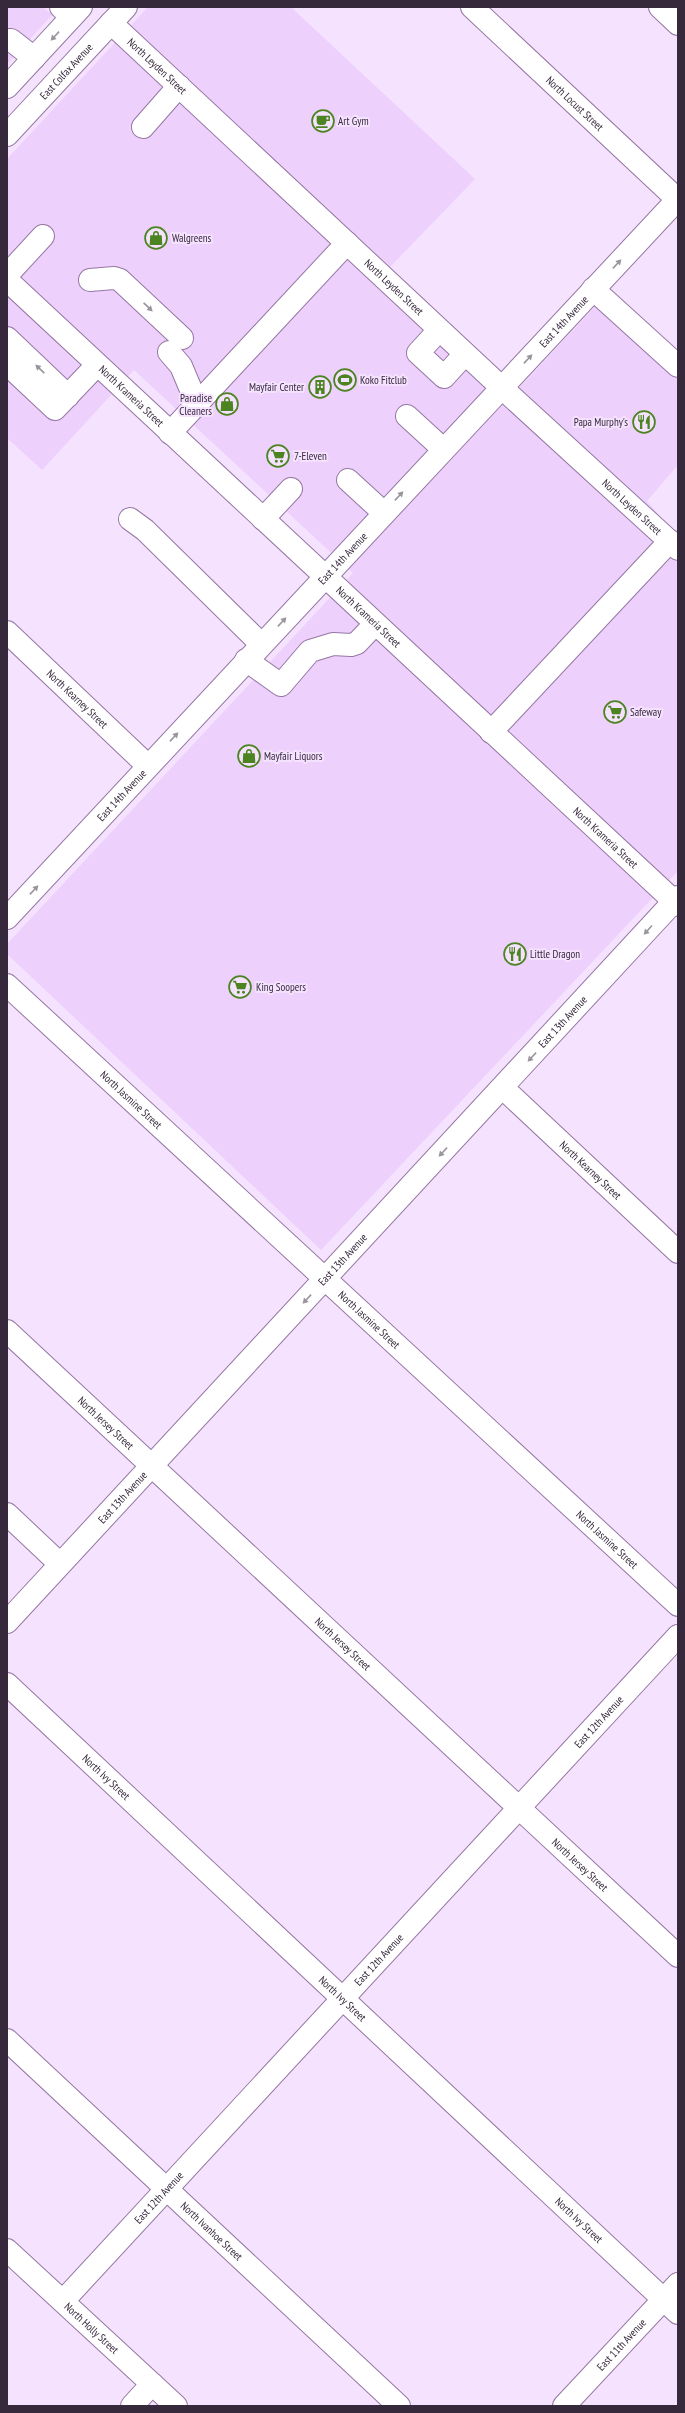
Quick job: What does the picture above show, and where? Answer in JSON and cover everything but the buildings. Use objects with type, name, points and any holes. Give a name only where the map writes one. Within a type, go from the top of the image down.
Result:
[{"type":"street","name":"East Colfax Avenue","points":[[7,135],[126,7]]},
{"type":"street","name":"North Locust Street","points":[[472,7],[678,199]]},
{"type":"street","points":[[660,7],[678,24]]},
{"type":"street","points":[[7,87],[34,58],[71,10]]},
{"type":"street","name":"North Leyden Street","points":[[111,23],[439,330],[674,545]]},
{"type":"street","points":[[7,40],[11,40],[34,58]]},
{"type":"street","points":[[142,127],[179,86]]},
{"type":"street","name":"East 14th Avenue","points":[[7,918],[246,660],[678,199]]},
{"type":"street","points":[[10,286],[43,236]]},
{"type":"street","points":[[170,433],[347,243]]},
{"type":"street","points":[[90,280],[114,278],[120,280],[175,345],[181,366],[197,404]]},
{"type":"street","name":"North Krameria Street","points":[[10,286],[97,365],[491,732],[677,901]]},
{"type":"street","points":[[593,289],[678,366]]},
{"type":"street","points":[[439,330],[418,353],[444,377],[466,354]]},
{"type":"street","points":[[7,338],[68,396]]},
{"type":"street","points":[[7,364],[56,409],[97,365]]},
{"type":"street","points":[[408,416],[443,449]]},
{"type":"street","points":[[348,480],[384,513]]},
{"type":"street","points":[[263,519],[291,488]]},
{"type":"street","points":[[130,519],[145,530],[261,644]]},
{"type":"street","points":[[491,732],[674,545]]},
{"type":"street","points":[[246,660],[281,685],[310,651],[333,644],[352,645],[357,643],[375,624]]},
{"type":"street","name":"North Kearney Street","points":[[7,632],[148,766]]},
{"type":"street","name":"East 13th Avenue","points":[[7,1622],[151,1465],[677,901]]},
{"type":"street","name":"North Jasmine Street","points":[[7,985],[326,1278],[678,1605]]},
{"type":"street","name":"North Kearney Street","points":[[503,1088],[678,1252]]},
{"type":"street","name":"North Jersey Street","points":[[7,1331],[678,1956]]},
{"type":"street","points":[[7,1514],[60,1564]]},
{"type":"street","name":"East 12th Avenue","points":[[63,2301],[678,1636]]},
{"type":"street","name":"North Ivy Street","points":[[7,1684],[342,2000],[671,2307]]},
{"type":"street","name":"North Ivanhoe Street","points":[[7,2040],[399,2406]]},
{"type":"street","name":"North Holly Street","points":[[7,2250],[176,2406]]},
{"type":"street","name":"East 11th Avenue","points":[[564,2406],[671,2307],[678,2284]]},
{"type":"street","points":[[132,2406],[152,2384]]},
{"type":"shaded area","points":[[7,7],[43,7],[52,15],[7,64]]},
{"type":"shaded area","points":[[148,7],[295,7],[293,9],[475,179],[390,267],[519,388],[603,298],[678,368],[678,465],[647,501],[678,537],[678,871],[321,1250],[7,954],[7,944],[353,573],[134,370],[42,470],[7,438],[7,159]]},
{"type":"place","name":"Art Gym","points":[[323,121]]},
{"type":"place","name":"Walgreens","points":[[156,238]]},
{"type":"place","name":"Koko Fitclub","points":[[345,380]]},
{"type":"place","name":"Mayfair Center","points":[[320,387]]},
{"type":"place","name":"Paradise Cleaners","points":[[227,404]]},
{"type":"place","name":"Papa Murphy's","points":[[644,422]]},
{"type":"place","name":"7-Eleven","points":[[278,456]]},
{"type":"place","name":"Safeway","points":[[615,712]]},
{"type":"place","name":"Mayfair Liquors","points":[[249,756]]},
{"type":"place","name":"Little Dragon","points":[[515,954]]},
{"type":"place","name":"King Soopers","points":[[240,987]]}]
